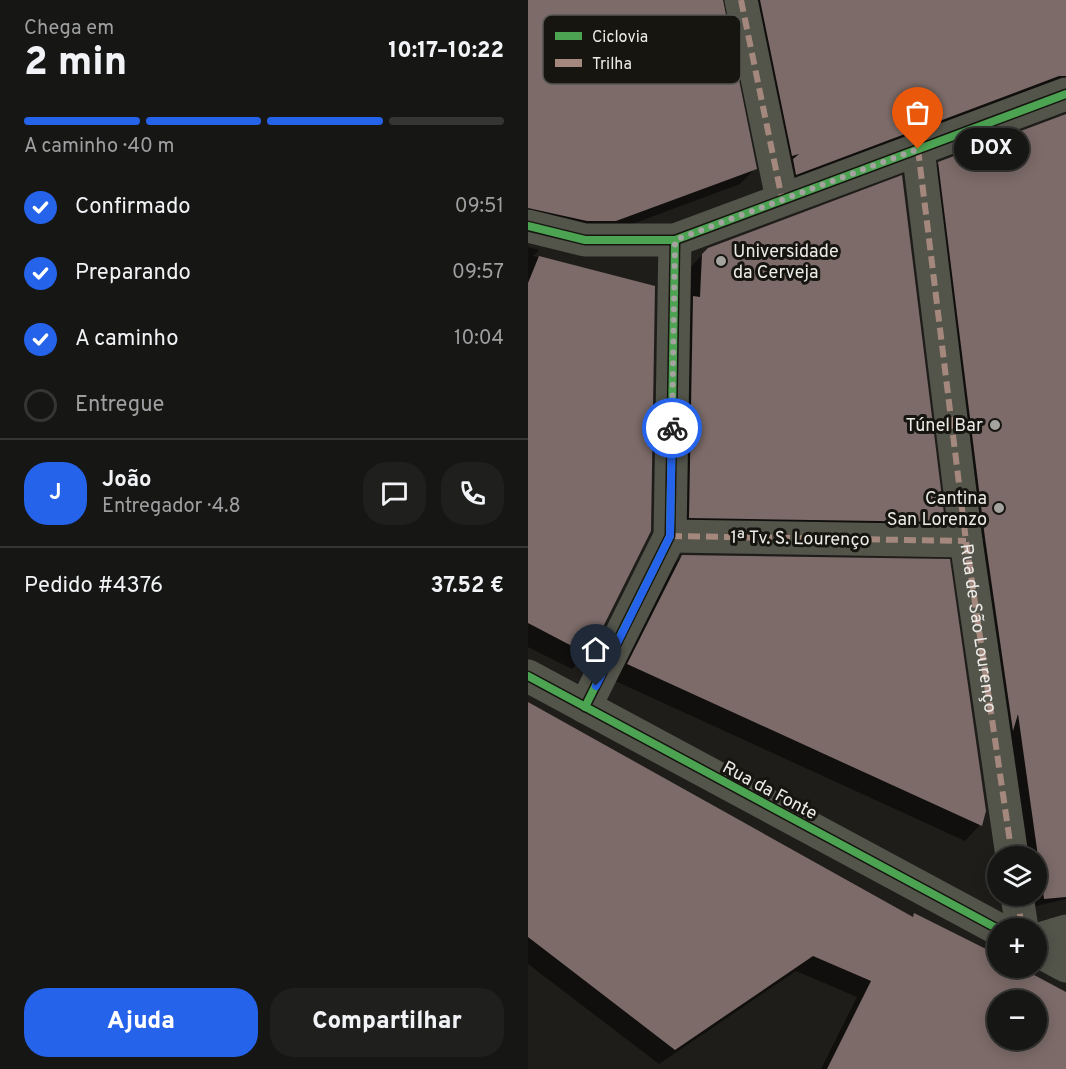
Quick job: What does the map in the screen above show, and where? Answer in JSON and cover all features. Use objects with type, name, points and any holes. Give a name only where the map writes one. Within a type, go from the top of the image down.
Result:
[{"type":"street","points":[[741,0],[782,199]]},
{"type":"street","points":[[530,232],[585,240],[675,240],[1066,94]]},
{"type":"street","name":"Rua de São Lourenço","points":[[918,149],[966,541],[1011,846]]},
{"type":"street","points":[[585,707],[670,536],[675,240]]},
{"type":"street","name":"1ª Tv. S. Lourenço","points":[[670,536],[966,541]]},
{"type":"street","name":"Rua da Fonte","points":[[528,676],[987,923]]},
{"type":"street","points":[[1047,937],[1066,931]]},
{"type":"street","points":[[1047,956],[1066,966]]},
{"type":"building","points":[[528,0],[723,0],[726,15],[543,15],[543,84],[740,84],[757,169],[616,221],[587,221],[528,208]]},
{"type":"building","points":[[760,0],[1066,0],[1066,76],[1059,76],[796,175],[793,159],[799,154],[792,156]]},
{"type":"building","points":[[1066,114],[1066,897],[1047,899],[1047,846],[1037,846],[1018,714],[1013,731],[985,538],[938,162]]},
{"type":"building","points":[[902,175],[945,522],[689,518],[693,296],[700,297],[702,254],[708,248]]},
{"type":"building","points":[[539,256],[655,286],[651,531],[589,655],[528,623],[528,283]]},
{"type":"building","points":[[682,555],[950,559],[986,811],[982,826],[627,664]]},
{"type":"building","points":[[528,702],[913,917],[914,913],[987,950],[987,978],[1040,978],[1066,992],[1066,1069],[827,1069],[871,981],[813,956],[675,1050],[528,937]]},
{"type":"marked path","points":[[741,0],[782,199]]},
{"type":"marked path","points":[[918,149],[966,541],[1011,846]]},
{"type":"marked path","points":[[670,536],[966,541]]},
{"type":"marked path","points":[[1019,906],[1020,918]]},
{"type":"cycle path","points":[[528,226],[585,240],[675,240],[1066,94]]},
{"type":"cycle path","points":[[585,707],[670,536],[675,240]]},
{"type":"cycle path","points":[[528,676],[987,923]]},
{"type":"way so far","points":[[672,428],[675,240],[918,149]]},
{"type":"place","name":"DOX","points":[[918,149]]},
{"type":"place","name":"Universidade da Cerveja","points":[[721,261]]},
{"type":"place","name":"Túnel Bar","points":[[995,425]]},
{"type":"place","name":"Cantina San Lorenzo","points":[[999,508]]},
{"type":"route","points":[[596,686],[670,536],[672,428]]}]
